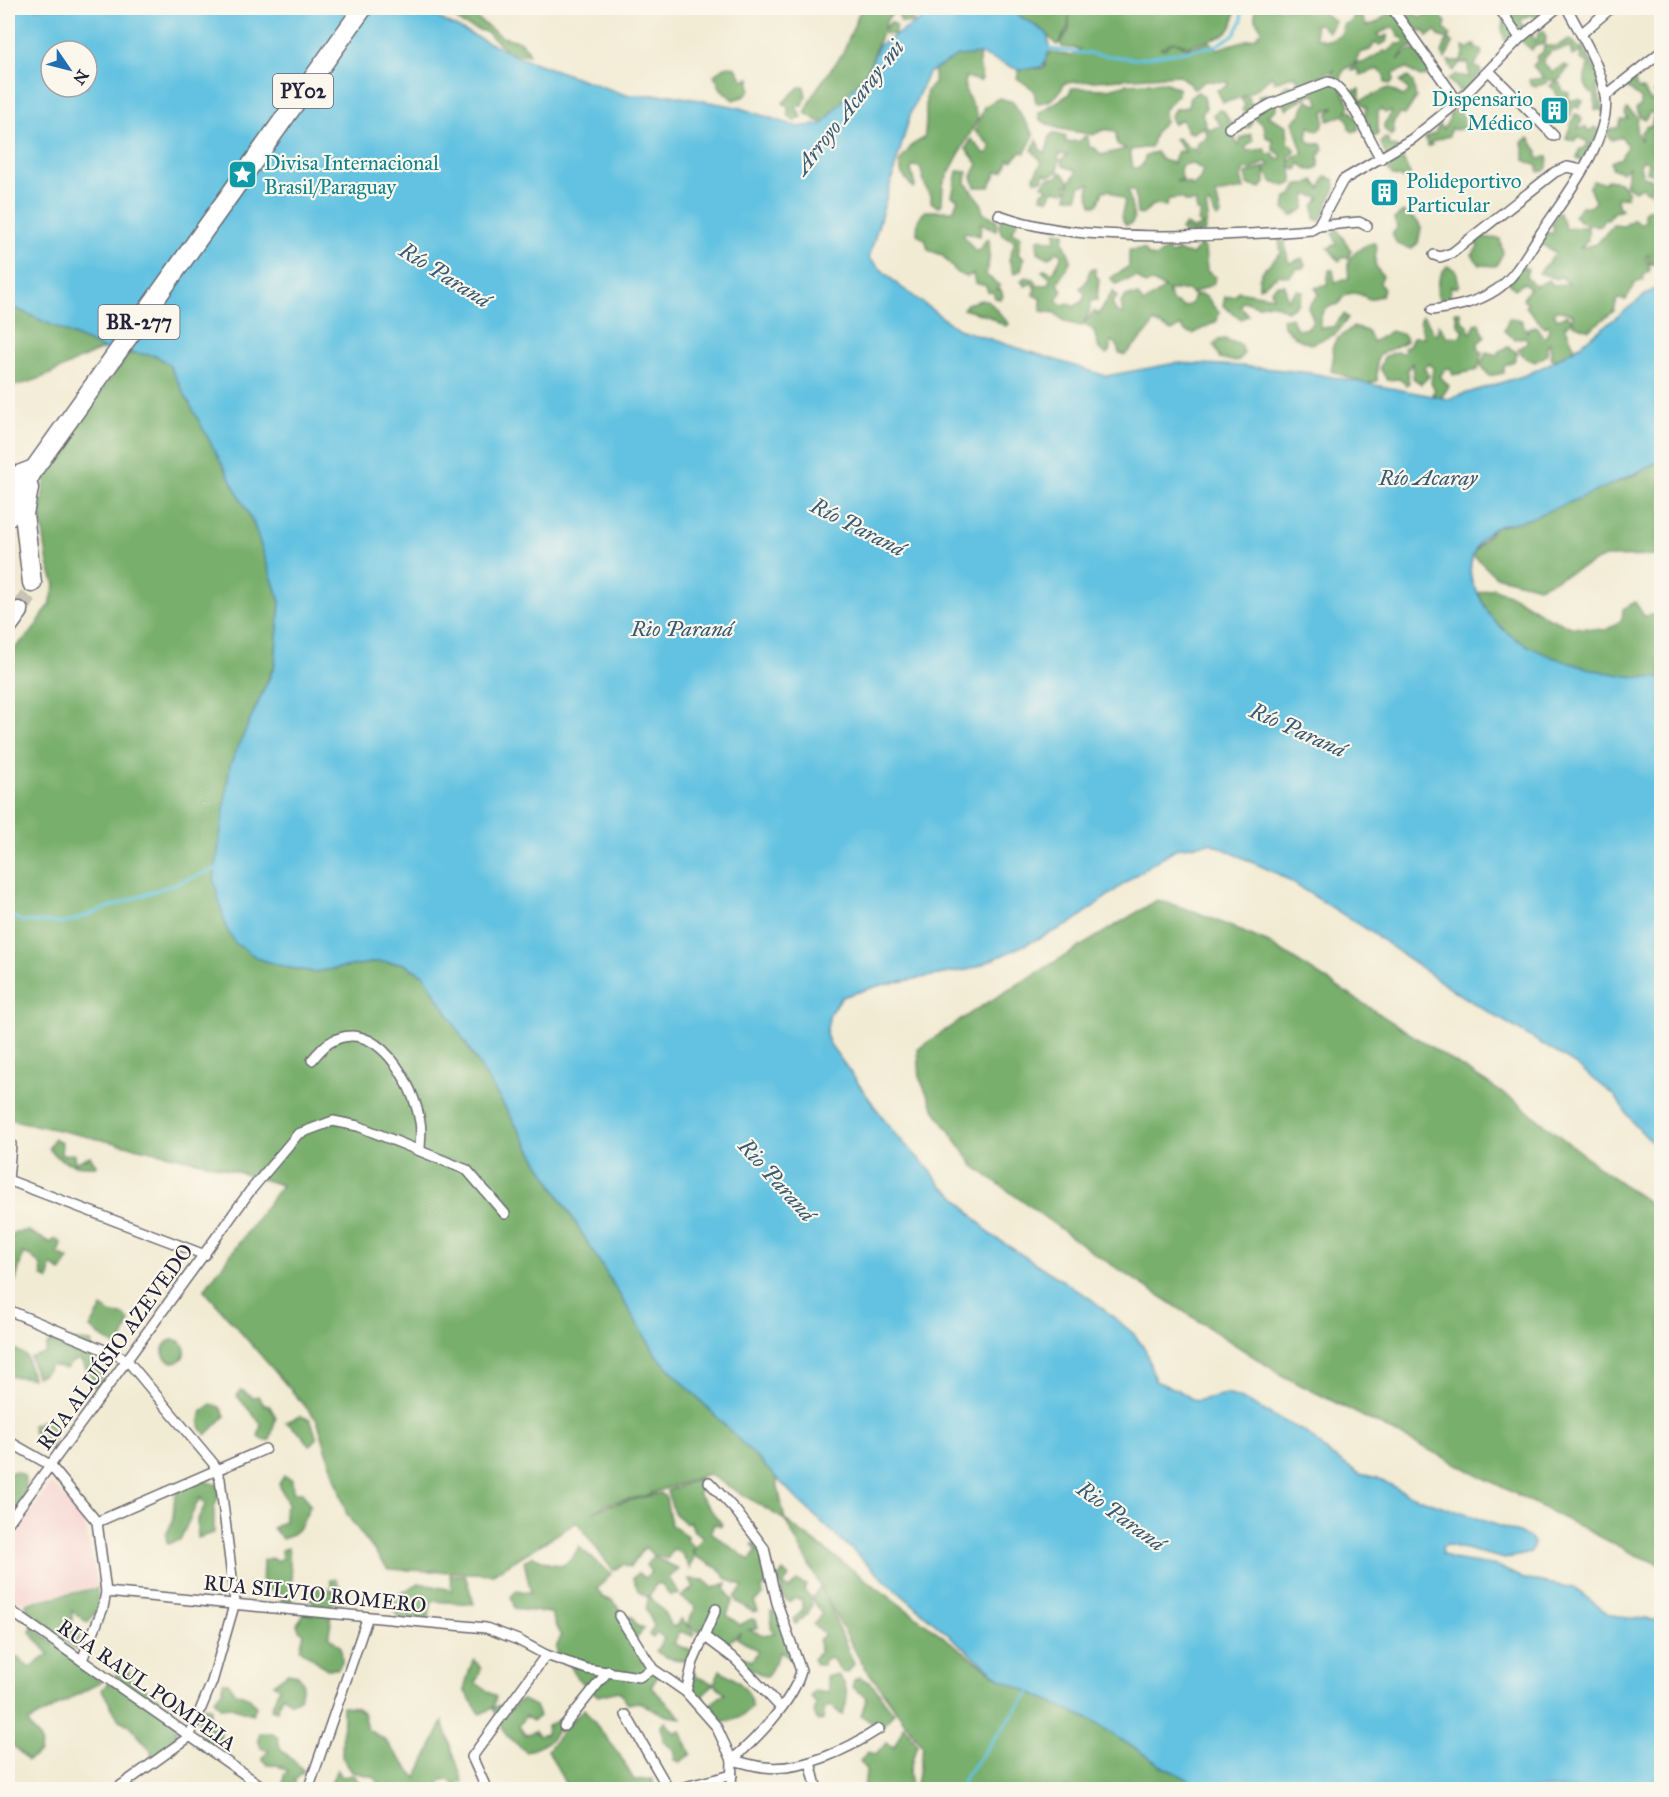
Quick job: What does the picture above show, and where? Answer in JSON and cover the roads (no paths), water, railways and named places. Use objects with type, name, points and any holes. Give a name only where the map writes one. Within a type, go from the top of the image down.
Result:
[{"type":"highway","name":"PY02","points":[[243,175],[363,8]]},
{"type":"highway","name":"BR-277","points":[[8,517],[34,469],[243,175]]},
{"type":"highway","name":"BR-277","points":[[10,481],[34,469]]},
{"type":"highway","points":[[32,583],[24,514],[34,469]]},
{"type":"highway","points":[[8,626],[19,611]]},
{"type":"street","points":[[1392,8],[1458,102]]},
{"type":"street","points":[[1499,8],[1520,38]]},
{"type":"street","points":[[1318,226],[1321,216],[1344,180],[1412,139],[1458,102],[1520,38],[1557,8]]},
{"type":"street","points":[[1432,310],[1468,305],[1498,289],[1515,273],[1582,170],[1603,121],[1605,96],[1597,65],[1567,8]]},
{"type":"street","points":[[1581,34],[1611,8]]},
{"type":"street","points":[[1605,96],[1662,51]]},
{"type":"street","points":[[1489,71],[1554,136]]},
{"type":"street","points":[[1229,128],[1278,101],[1328,82],[1334,83],[1344,92],[1381,159]]},
{"type":"street","points":[[1434,255],[1440,257],[1452,253],[1555,172],[1567,167],[1582,170]]},
{"type":"street","points":[[999,214],[1065,233],[1093,235],[1238,236],[1311,230],[1318,226],[1359,222],[1367,226]]},
{"type":"street","points":[[312,1060],[328,1043],[343,1038],[358,1036],[373,1041],[396,1065],[412,1093],[421,1123],[420,1150]]},
{"type":"street","name":"RUA ALUÍSIO AZEVEDO","points":[[8,1522],[250,1191],[298,1134],[333,1122],[358,1126],[420,1150],[467,1170],[504,1214]]},
{"type":"street","points":[[11,1144],[8,1180],[205,1255]]},
{"type":"street","points":[[8,1310],[126,1359],[217,1469],[235,1602],[212,1682],[189,1737],[115,1790]]},
{"type":"street","points":[[8,1441],[50,1465],[97,1522],[106,1592],[103,1608],[82,1660]]},
{"type":"street","points":[[97,1522],[265,1449]]},
{"type":"street","points":[[709,1482],[754,1534],[767,1557],[777,1603],[801,1671],[780,1707],[758,1735],[732,1760]]},
{"type":"street","name":"RUA SILVIO ROMERO","points":[[106,1592],[235,1602],[367,1619],[486,1629],[578,1666],[639,1677],[653,1669]]},
{"type":"street","name":"RUA RAUL POMPEIA","points":[[8,1609],[267,1790]]},
{"type":"street","points":[[686,1692],[704,1636],[716,1609]]},
{"type":"street","points":[[619,1616],[653,1669],[686,1692],[716,1726],[732,1760],[731,1790]]},
{"type":"street","points":[[308,1790],[367,1619]]},
{"type":"street","points":[[704,1636],[736,1660],[780,1707]]},
{"type":"street","points":[[487,1790],[472,1757],[546,1655]]},
{"type":"street","points":[[564,1726],[608,1671]]},
{"type":"street","points":[[626,1715],[671,1790],[732,1775]]},
{"type":"street","points":[[732,1760],[766,1767],[810,1762],[834,1755],[879,1729]]},
{"type":"street","points":[[810,1762],[817,1790]]},
{"type":"water","name":"Rio Paraná","points":[[8,8],[423,8],[440,19],[516,56],[626,95],[671,95],[737,107],[798,127],[823,124],[868,70],[879,45],[940,8],[960,8],[973,13],[1010,10],[1047,33],[1050,49],[1042,67],[1019,70],[980,54],[958,56],[928,73],[911,112],[869,258],[897,284],[958,329],[1106,376],[1176,363],[1242,366],[1311,373],[1448,399],[1526,375],[1547,365],[1575,349],[1661,283],[1661,460],[1528,519],[1493,529],[1486,534],[1476,548],[1470,572],[1475,588],[1493,619],[1508,633],[1527,645],[1571,664],[1595,670],[1661,678],[1661,1152],[1635,1125],[1614,1095],[1575,1064],[1454,991],[1365,928],[1280,875],[1211,843],[1177,848],[1148,866],[1070,924],[972,969],[881,985],[842,997],[830,1013],[826,1033],[829,1043],[894,1133],[931,1171],[942,1187],[951,1192],[991,1235],[1090,1298],[1134,1334],[1146,1351],[1155,1381],[1178,1390],[1195,1401],[1226,1394],[1240,1398],[1305,1432],[1332,1456],[1360,1474],[1378,1478],[1407,1494],[1531,1538],[1534,1544],[1530,1553],[1505,1559],[1449,1545],[1443,1546],[1442,1554],[1452,1559],[1497,1566],[1524,1579],[1574,1588],[1610,1615],[1661,1621],[1661,1789],[1208,1789],[1165,1768],[1091,1720],[1001,1679],[890,1585],[800,1502],[657,1356],[424,975],[402,963],[376,962],[314,972],[289,968],[259,959],[235,943],[226,928],[214,881],[230,765],[275,665],[280,602],[253,522],[169,365],[157,356],[104,349],[8,305]]},
{"type":"waterway","name":"Arroyo Acaray-mi","points":[[1048,49],[1136,59],[1215,46],[1235,34],[1242,20],[1241,8]]},
{"type":"waterway","points":[[8,914],[22,921],[65,923],[219,868]]},
{"type":"waterway","points":[[959,1790],[967,1774],[1030,1692]]},
{"type":"tunnel","points":[[19,611],[31,592],[32,583]]},
{"type":"place","name":"Dispensario Médico","points":[[1554,111]]},
{"type":"place","name":"Divisa Internacional Brasil/Paraguay","points":[[243,175]]},
{"type":"place","name":"Polideportivo Particular","points":[[1385,193]]},
{"type":"water label","name":"Río Paraná","points":[[445,275]]},
{"type":"water label","name":"Río Acaray","points":[[1428,477]]},
{"type":"water label","name":"Río Paraná","points":[[858,527]]},
{"type":"water label","name":"Río Paraná","points":[[1298,730]]}]
